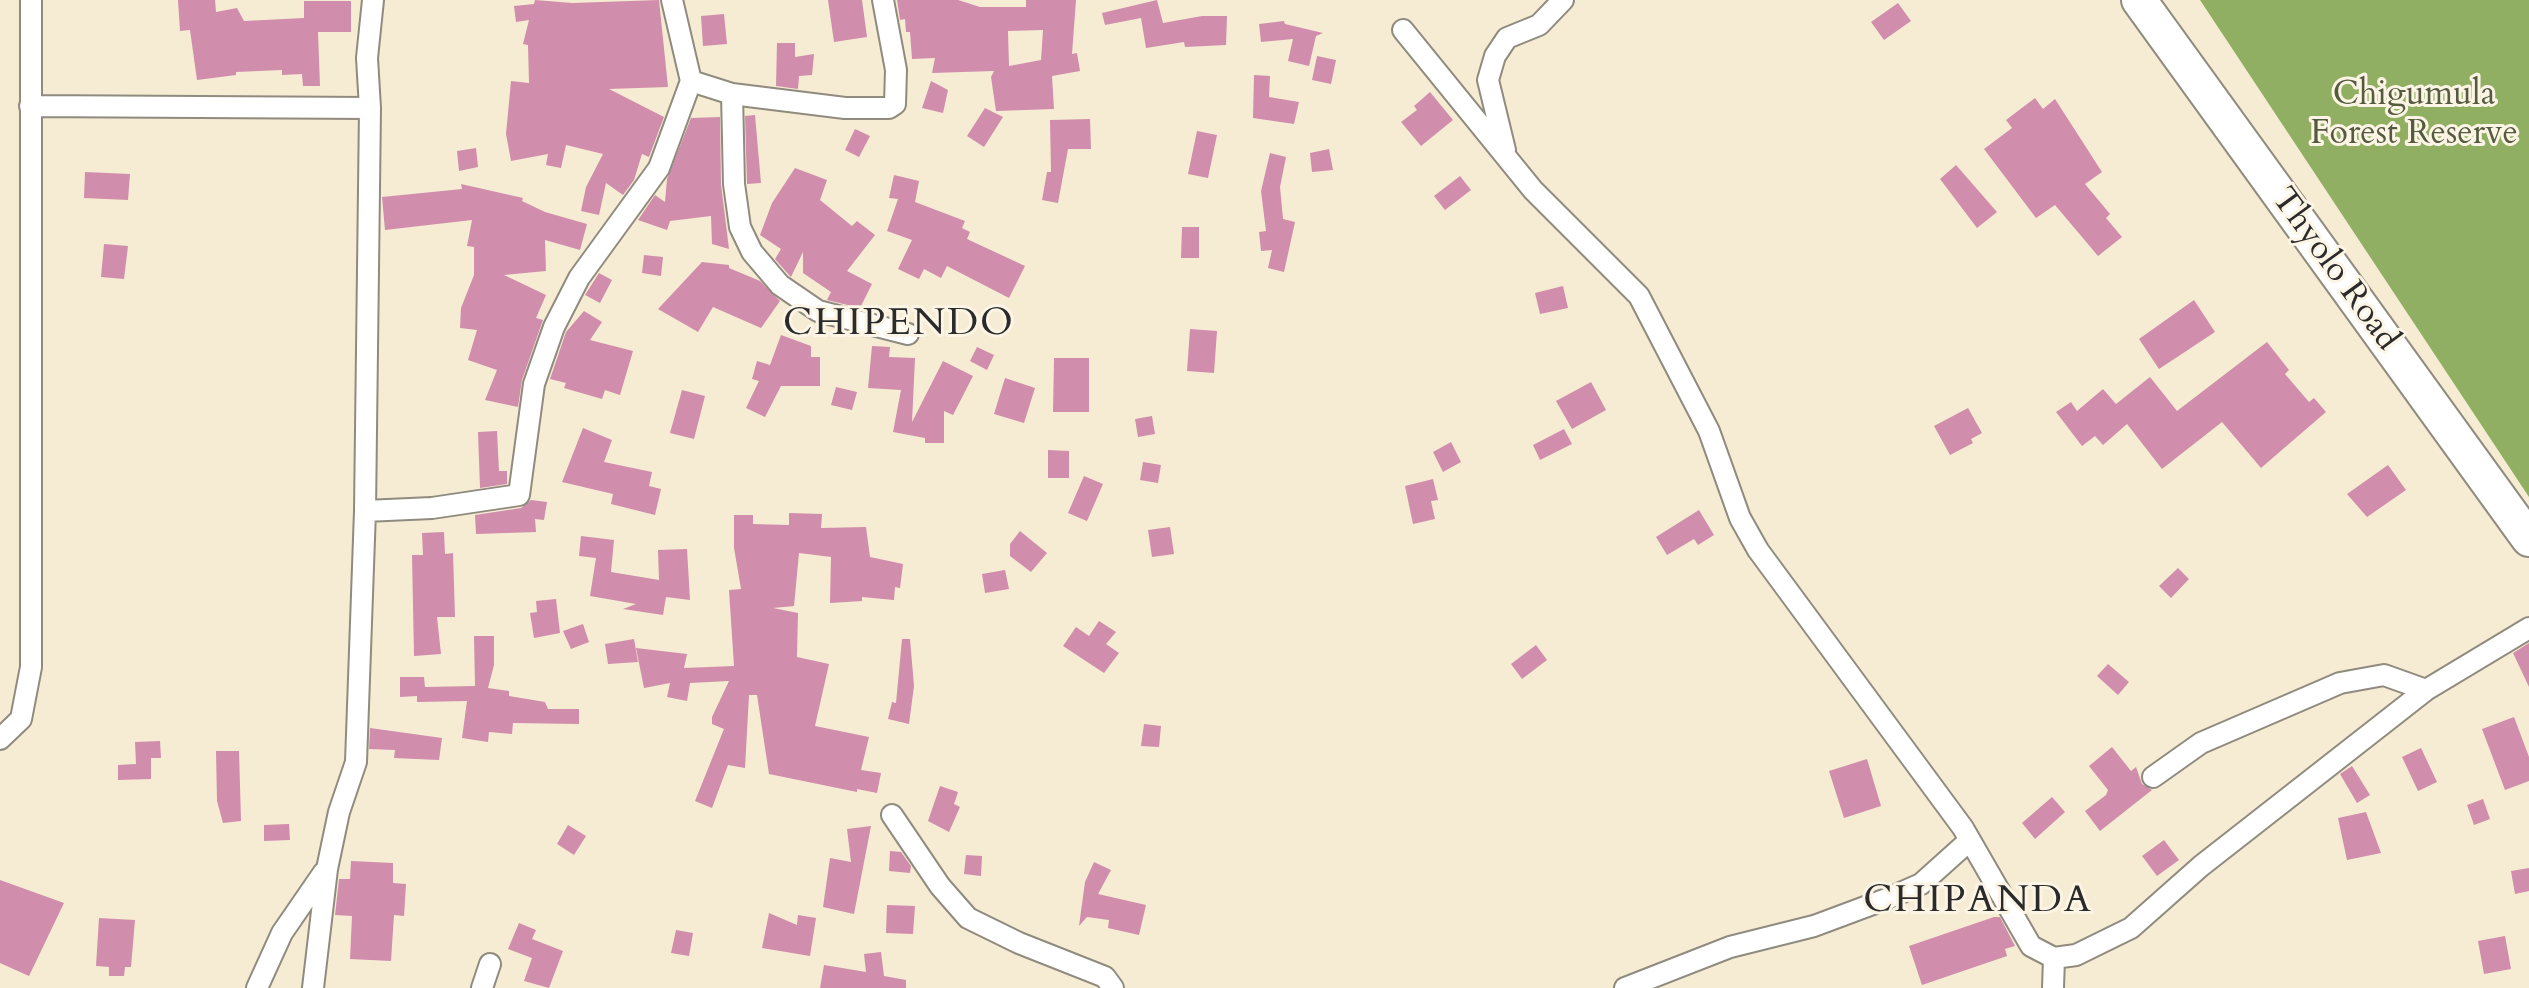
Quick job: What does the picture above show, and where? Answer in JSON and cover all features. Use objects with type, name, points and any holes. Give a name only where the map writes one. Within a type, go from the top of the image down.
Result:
[{"type":"highway","name":"Thyolo Road","points":[[2139,0],[2529,539]]},
{"type":"street","points":[[0,739],[21,719],[31,667],[31,0]]},
{"type":"street","points":[[313,988],[327,869],[339,812],[356,762],[365,511],[370,108],[367,58],[373,0]]},
{"type":"street","points":[[365,511],[432,508],[519,495],[534,384],[554,327],[579,278],[659,168],[691,81],[672,0]]},
{"type":"street","points":[[691,81],[732,94],[845,108],[889,108],[895,104],[897,79],[883,0]]},
{"type":"street","points":[[1506,155],[1488,80],[1495,56],[1507,38],[1539,25],[1563,0]]},
{"type":"street","points":[[1403,30],[1533,190],[1639,296],[1709,431],[1740,518],[1758,550],[1970,840],[2031,946],[2054,958],[2076,955],[2099,947],[2131,928],[2201,866],[2426,690],[2529,628]]},
{"type":"street","points":[[732,94],[734,184],[740,227],[752,252],[780,285],[818,311],[908,334]]},
{"type":"street","points":[[30,106],[370,108]]},
{"type":"street","points":[[2153,777],[2201,743],[2340,683],[2384,675],[2426,690]]},
{"type":"street","points":[[892,815],[940,886],[968,918],[1105,977],[1113,988]]},
{"type":"street","points":[[1625,988],[1730,947],[1814,926],[1889,898],[1921,884],[1970,840]]},
{"type":"street","points":[[257,988],[282,933],[327,869]]},
{"type":"street","points":[[2053,988],[2054,958]]},
{"type":"street","points":[[482,988],[490,964]]},
{"type":"green space","name":"Chigumula Forest Reserve","points":[[2200,0],[2529,0],[2529,497]]},
{"type":"building","points":[[178,0],[215,0],[216,12],[237,8],[244,21],[304,18],[304,1],[351,1],[351,32],[318,32],[320,86],[303,86],[302,74],[282,75],[282,70],[236,72],[236,75],[197,80],[190,30],[180,31]]},
{"type":"building","points":[[535,0],[572,3],[659,0],[668,87],[609,89],[664,117],[649,157],[642,154],[634,180],[623,195],[606,183],[599,215],[581,211],[586,187],[603,154],[566,145],[561,168],[546,165],[548,154],[511,161],[506,134],[511,81],[529,83],[528,45],[523,44],[529,20],[516,22],[514,6],[534,4]]},
{"type":"building","points":[[828,0],[862,0],[867,37],[834,42]]},
{"type":"building","points":[[897,0],[958,0],[980,7],[1026,7],[1026,0],[1076,0],[1072,54],[1077,53],[1080,71],[1052,76],[1054,109],[996,111],[991,77],[994,71],[932,73],[935,58],[912,59],[910,32],[906,32],[905,19],[900,20]],"holes":[[[1043,30],[1041,60],[1009,66],[1008,31]]]},
{"type":"building","points":[[1157,0],[1163,23],[1202,16],[1227,16],[1226,45],[1185,47],[1184,42],[1146,48],[1141,18],[1105,25],[1102,13]]},
{"type":"building","points":[[1898,3],[1911,21],[1884,40],[1871,22]]},
{"type":"building","points":[[724,14],[727,44],[703,46],[701,16]]},
{"type":"building","points":[[1284,21],[1285,24],[1323,33],[1316,36],[1309,66],[1288,61],[1293,39],[1261,42],[1259,24]]},
{"type":"building","points":[[777,43],[795,43],[795,57],[814,54],[812,75],[799,76],[798,89],[776,86]]},
{"type":"building","points":[[1317,56],[1336,60],[1331,84],[1312,80]]},
{"type":"building","points":[[1254,75],[1270,76],[1269,97],[1299,102],[1294,124],[1253,118]]},
{"type":"building","points":[[931,81],[948,90],[943,113],[922,108]]},
{"type":"building","points":[[1430,92],[1453,120],[1421,146],[1401,122],[1417,110],[1414,106]]},
{"type":"building","points":[[2035,98],[2043,109],[2055,99],[2102,172],[2085,184],[2110,214],[2106,218],[2122,237],[2098,256],[2055,205],[2036,218],[1984,149],[2012,128],[2006,120]]},
{"type":"building","points":[[985,108],[1003,117],[984,147],[967,136]]},
{"type":"building","points":[[755,115],[761,183],[747,184],[745,116]]},
{"type":"building","points":[[720,117],[721,184],[729,249],[712,244],[711,216],[670,221],[667,230],[638,220],[655,195],[665,202],[667,179],[691,118]]},
{"type":"building","points":[[1090,119],[1091,149],[1068,149],[1058,203],[1042,200],[1047,172],[1051,172],[1050,120]]},
{"type":"building","points":[[855,129],[870,136],[859,157],[845,150]]},
{"type":"building","points":[[1197,131],[1217,135],[1208,178],[1188,174]]},
{"type":"building","points":[[476,148],[478,167],[459,171],[457,151]]},
{"type":"building","points":[[1329,149],[1333,170],[1312,172],[1310,153]]},
{"type":"building","points":[[1270,153],[1286,157],[1280,187],[1283,219],[1295,222],[1284,272],[1268,268],[1272,250],[1261,251],[1259,232],[1266,231],[1261,191]]},
{"type":"building","points":[[1956,165],[1997,212],[1977,228],[1940,179]]},
{"type":"building","points":[[795,168],[827,180],[820,200],[852,226],[857,221],[875,235],[847,271],[872,284],[860,308],[827,300],[831,292],[803,273],[803,252],[791,277],[775,259],[781,249],[760,235],[772,203]]},
{"type":"building","points":[[85,172],[130,174],[128,200],[84,198]]},
{"type":"building","points":[[894,175],[919,181],[915,202],[965,221],[962,228],[970,232],[967,239],[1025,266],[1009,298],[947,266],[941,278],[924,269],[919,279],[898,269],[912,240],[887,231],[898,199],[889,198]]},
{"type":"building","points":[[1460,176],[1471,190],[1445,210],[1434,196]]},
{"type":"building","points":[[461,184],[523,198],[522,201],[545,212],[587,224],[580,250],[545,240],[546,271],[504,275],[546,295],[536,318],[543,320],[522,380],[518,407],[485,400],[497,370],[468,360],[477,330],[460,328],[461,308],[474,275],[474,247],[467,246],[472,220],[385,230],[382,197],[462,189]]},
{"type":"building","points":[[1182,227],[1199,227],[1199,258],[1181,258]]},
{"type":"building","points":[[104,244],[128,246],[124,279],[101,277]]},
{"type":"building","points":[[644,255],[663,257],[661,276],[642,273]]},
{"type":"building","points":[[702,262],[729,265],[729,268],[760,281],[780,301],[761,328],[713,307],[698,332],[658,309]]},
{"type":"building","points":[[599,273],[612,280],[600,303],[585,295]]},
{"type":"building","points":[[1563,286],[1568,308],[1540,314],[1535,293]]},
{"type":"building","points":[[2194,300],[2215,332],[2159,369],[2139,339]]},
{"type":"building","points":[[584,311],[602,322],[590,340],[633,351],[620,395],[605,390],[602,399],[564,388],[566,383],[550,379],[566,332]]},
{"type":"building","points":[[1190,329],[1217,331],[1214,373],[1187,371]]},
{"type":"building","points":[[781,335],[811,346],[811,357],[820,357],[820,386],[781,386],[765,417],[746,408],[759,381],[752,379],[757,361],[770,365]]},
{"type":"building","points":[[2267,342],[2289,370],[2285,374],[2309,402],[2314,398],[2326,412],[2261,468],[2222,422],[2162,469],[2127,424],[2103,445],[2095,436],[2082,446],[2056,412],[2071,402],[2077,411],[2103,389],[2116,404],[2150,377],[2177,411]]},
{"type":"building","points":[[872,346],[890,347],[889,357],[915,358],[912,422],[943,361],[973,376],[953,415],[944,411],[944,443],[925,443],[925,438],[893,432],[901,390],[868,388]]},
{"type":"building","points":[[977,347],[994,355],[987,370],[970,361]]},
{"type":"building","points":[[1054,358],[1089,358],[1089,412],[1053,412]]},
{"type":"building","points":[[1005,378],[1035,388],[1024,423],[994,414]]},
{"type":"building","points":[[1591,382],[1606,410],[1572,429],[1556,401]]},
{"type":"building","points":[[836,387],[857,392],[852,410],[831,405]]},
{"type":"building","points":[[682,390],[705,396],[694,439],[670,433]]},
{"type":"building","points":[[1968,408],[1982,433],[1971,439],[1973,443],[1950,455],[1934,426]]},
{"type":"building","points":[[1152,416],[1155,434],[1138,437],[1135,419]]},
{"type":"building","points":[[583,428],[612,440],[604,462],[652,472],[649,486],[661,489],[655,515],[611,504],[613,494],[562,482]]},
{"type":"building","points":[[1564,429],[1572,444],[1540,460],[1533,445]]},
{"type":"building","points":[[497,431],[499,471],[507,471],[507,484],[480,488],[478,432]]},
{"type":"building","points":[[1451,442],[1461,462],[1443,472],[1433,452]]},
{"type":"building","points":[[1048,450],[1069,451],[1069,478],[1048,478]]},
{"type":"building","points":[[1143,462],[1161,465],[1158,483],[1140,480]]},
{"type":"building","points":[[2388,465],[2406,490],[2367,517],[2347,494]]},
{"type":"building","points":[[1084,476],[1103,484],[1087,521],[1068,513]]},
{"type":"building","points":[[1433,479],[1438,500],[1431,501],[1435,519],[1413,524],[1405,486]]},
{"type":"building","points":[[531,500],[547,502],[544,520],[535,519],[536,532],[476,534],[475,515],[521,508]]},
{"type":"building","points":[[1699,510],[1714,535],[1698,545],[1694,539],[1667,555],[1656,537]]},
{"type":"building","points":[[789,513],[822,514],[821,528],[866,527],[870,557],[903,564],[900,588],[895,587],[894,600],[862,597],[862,601],[830,603],[831,557],[799,553],[794,606],[773,608],[798,613],[797,657],[829,664],[815,726],[869,737],[861,770],[881,773],[877,793],[857,789],[857,792],[769,774],[757,695],[749,695],[745,768],[728,765],[712,808],[695,801],[724,729],[712,724],[712,717],[729,681],[690,683],[687,701],[667,697],[670,683],[644,688],[636,648],[687,654],[684,668],[734,666],[729,590],[741,589],[734,548],[734,515],[753,515],[753,524],[789,525]]},
{"type":"building","points":[[1170,527],[1174,554],[1152,557],[1148,530]]},
{"type":"building","points":[[1020,531],[1047,553],[1031,572],[1010,556],[1010,544]]},
{"type":"building","points":[[444,532],[445,554],[453,553],[455,617],[437,617],[441,654],[414,656],[412,555],[423,555],[422,533]]},
{"type":"building","points":[[581,536],[614,540],[611,572],[659,580],[658,550],[687,549],[690,600],[666,597],[663,615],[623,609],[636,604],[590,596],[596,558],[579,556]]},
{"type":"building","points":[[2178,568],[2189,579],[2171,598],[2159,586]]},
{"type":"building","points":[[1005,570],[1009,589],[985,593],[982,574]]},
{"type":"building","points":[[556,599],[560,633],[534,638],[530,613],[537,612],[536,601]]},
{"type":"building","points":[[1099,621],[1116,632],[1106,644],[1119,653],[1104,673],[1063,646],[1076,627],[1089,636]]},
{"type":"building","points":[[583,624],[589,642],[571,649],[563,631]]},
{"type":"building","points":[[474,636],[494,636],[494,665],[488,688],[509,691],[509,696],[545,702],[548,709],[579,709],[579,724],[513,723],[512,734],[489,732],[488,742],[462,738],[467,701],[417,702],[417,696],[400,697],[400,677],[424,677],[425,687],[475,686]]},
{"type":"building","points":[[634,639],[638,662],[608,664],[605,644]]},
{"type":"building","points":[[902,639],[910,639],[914,686],[909,724],[888,719],[892,702],[896,703]]},
{"type":"building","points":[[2529,643],[2529,687],[2513,653]]},
{"type":"building","points":[[1536,645],[1547,660],[1522,679],[1511,664]]},
{"type":"building","points":[[2108,664],[2129,682],[2118,695],[2097,676]]},
{"type":"building","points":[[2514,717],[2529,757],[2529,781],[2505,790],[2482,729]]},
{"type":"building","points":[[1144,724],[1161,726],[1159,747],[1141,746]]},
{"type":"building","points":[[370,728],[442,738],[439,760],[394,758],[395,750],[369,749]]},
{"type":"building","points":[[160,741],[161,758],[151,758],[151,779],[118,780],[118,765],[136,764],[135,742]]},
{"type":"building","points":[[2112,747],[2131,771],[2136,767],[2142,784],[2152,790],[2100,831],[2085,811],[2108,790],[2089,766]]},
{"type":"building","points":[[2421,748],[2437,782],[2418,791],[2402,757]]},
{"type":"building","points":[[216,751],[239,751],[241,821],[223,823],[217,801]]},
{"type":"building","points":[[1867,759],[1881,806],[1844,818],[1829,771]]},
{"type":"building","points":[[2352,766],[2370,795],[2357,803],[2340,774]]},
{"type":"building","points":[[940,786],[958,792],[954,804],[960,807],[949,832],[928,821]]},
{"type":"building","points":[[2052,797],[2065,812],[2035,839],[2022,823]]},
{"type":"building","points":[[2483,799],[2490,819],[2474,825],[2467,805]]},
{"type":"building","points":[[2366,812],[2381,853],[2347,860],[2338,818]]},
{"type":"building","points":[[289,824],[290,840],[264,841],[264,825]]},
{"type":"building","points":[[568,825],[586,836],[574,855],[557,844]]},
{"type":"building","points":[[871,826],[854,914],[823,907],[830,858],[851,862],[847,829]]},
{"type":"building","points":[[2164,840],[2179,860],[2157,876],[2142,856]]},
{"type":"building","points":[[890,851],[901,852],[911,866],[910,873],[889,871]]},
{"type":"building","points":[[966,855],[982,856],[981,876],[964,874]]},
{"type":"building","points":[[351,861],[393,863],[393,883],[406,884],[404,916],[394,915],[391,961],[350,959],[352,916],[335,915],[339,879],[350,879]]},
{"type":"building","points":[[1094,862],[1111,870],[1098,894],[1146,905],[1139,935],[1108,928],[1109,920],[1087,917],[1079,926],[1085,882]]},
{"type":"building","points":[[2529,868],[2529,891],[2515,894],[2511,871]]},
{"type":"building","points":[[0,880],[64,903],[29,976],[0,963]]},
{"type":"building","points":[[887,905],[915,906],[913,934],[886,933]]},
{"type":"building","points":[[769,913],[797,925],[798,915],[816,918],[810,956],[762,948]]},
{"type":"building","points":[[2000,917],[2015,946],[2005,949],[2007,956],[1922,985],[1909,946]]},
{"type":"building","points":[[99,918],[135,920],[131,967],[125,967],[124,976],[109,976],[109,967],[96,966]]},
{"type":"building","points":[[519,923],[536,930],[532,939],[563,951],[549,988],[524,981],[532,958],[508,949]]},
{"type":"building","points":[[676,930],[693,933],[689,956],[671,953]]},
{"type":"building","points":[[2505,936],[2511,969],[2484,974],[2478,941]]},
{"type":"building","points":[[881,952],[884,976],[906,980],[906,988],[820,988],[824,965],[866,972],[864,954]]},
{"type":"district","name":"CHIPENDO","points":[[899,325]]},
{"type":"district","name":"CHIPANDA","points":[[1978,902]]}]
